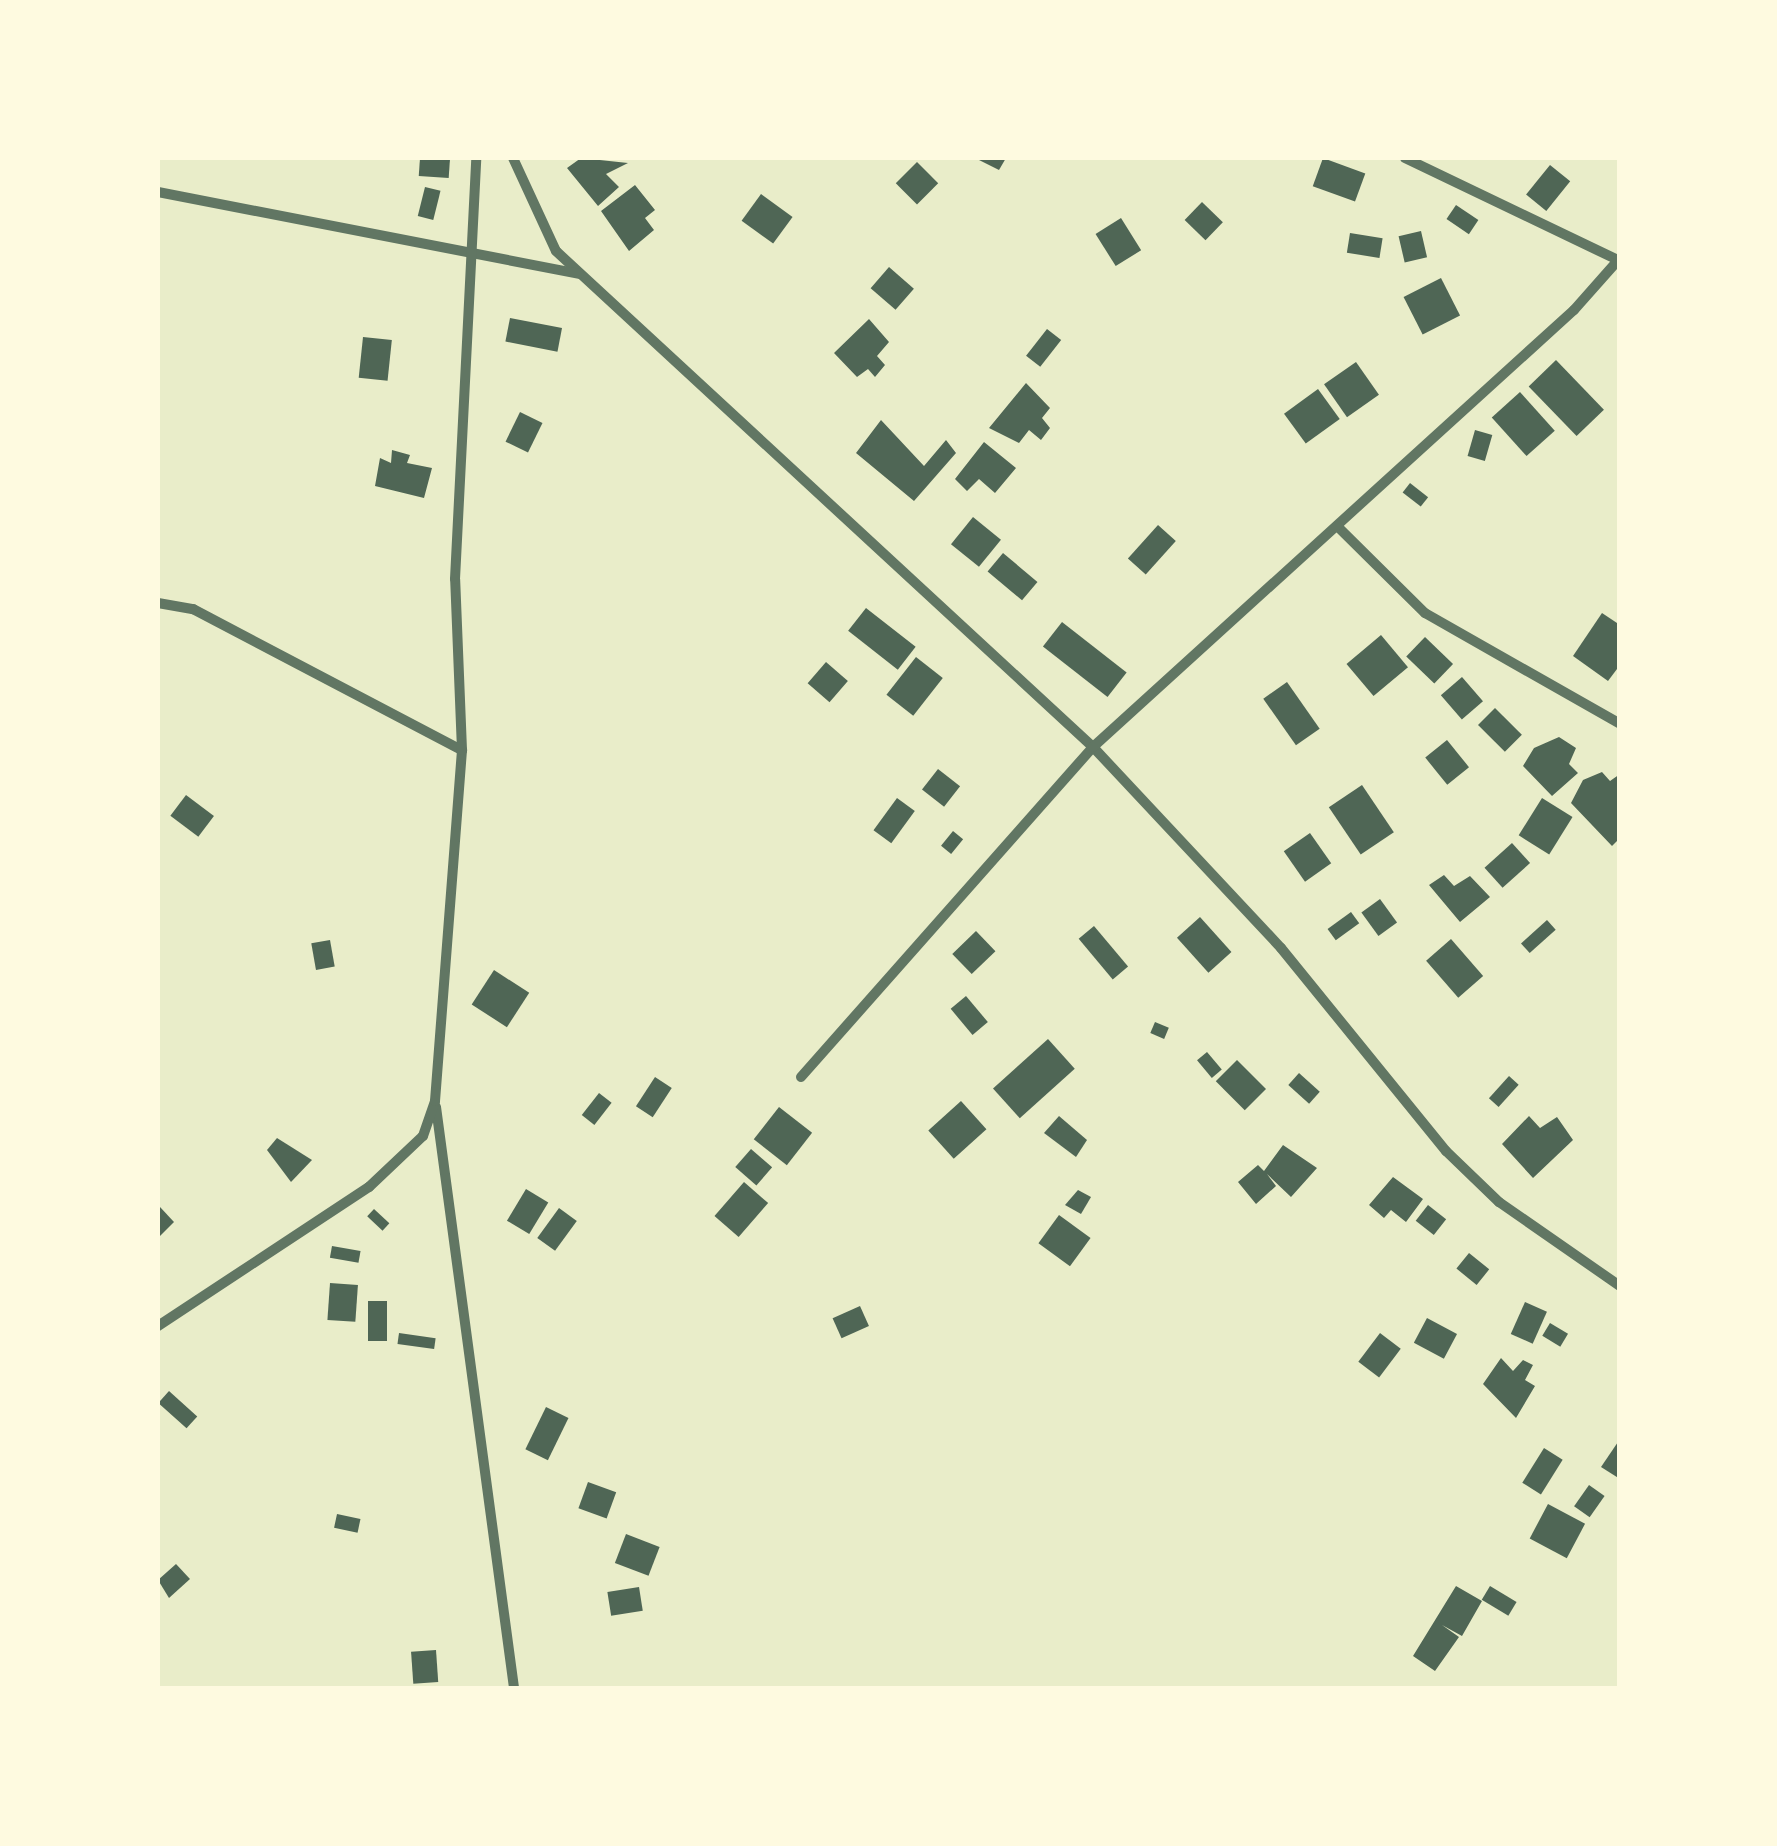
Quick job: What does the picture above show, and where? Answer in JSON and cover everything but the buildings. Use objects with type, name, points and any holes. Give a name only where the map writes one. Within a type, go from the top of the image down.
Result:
[{"type":"street","points":[[476,158],[468,257],[455,579],[462,750],[435,1101],[514,1688]]},
{"type":"street","points":[[514,158],[556,251],[1093,747],[1280,948],[1446,1151],[1499,1202],[1620,1286]]},
{"type":"street","points":[[801,1077],[1093,747],[1574,310],[1619,260],[1406,158]]},
{"type":"street","points":[[158,192],[468,257],[580,274]]},
{"type":"street","points":[[1337,526],[1425,613],[1620,724]]},
{"type":"street","points":[[158,603],[193,609],[462,750]]},
{"type":"street","points":[[158,1326],[369,1187],[423,1136],[435,1101]]}]
